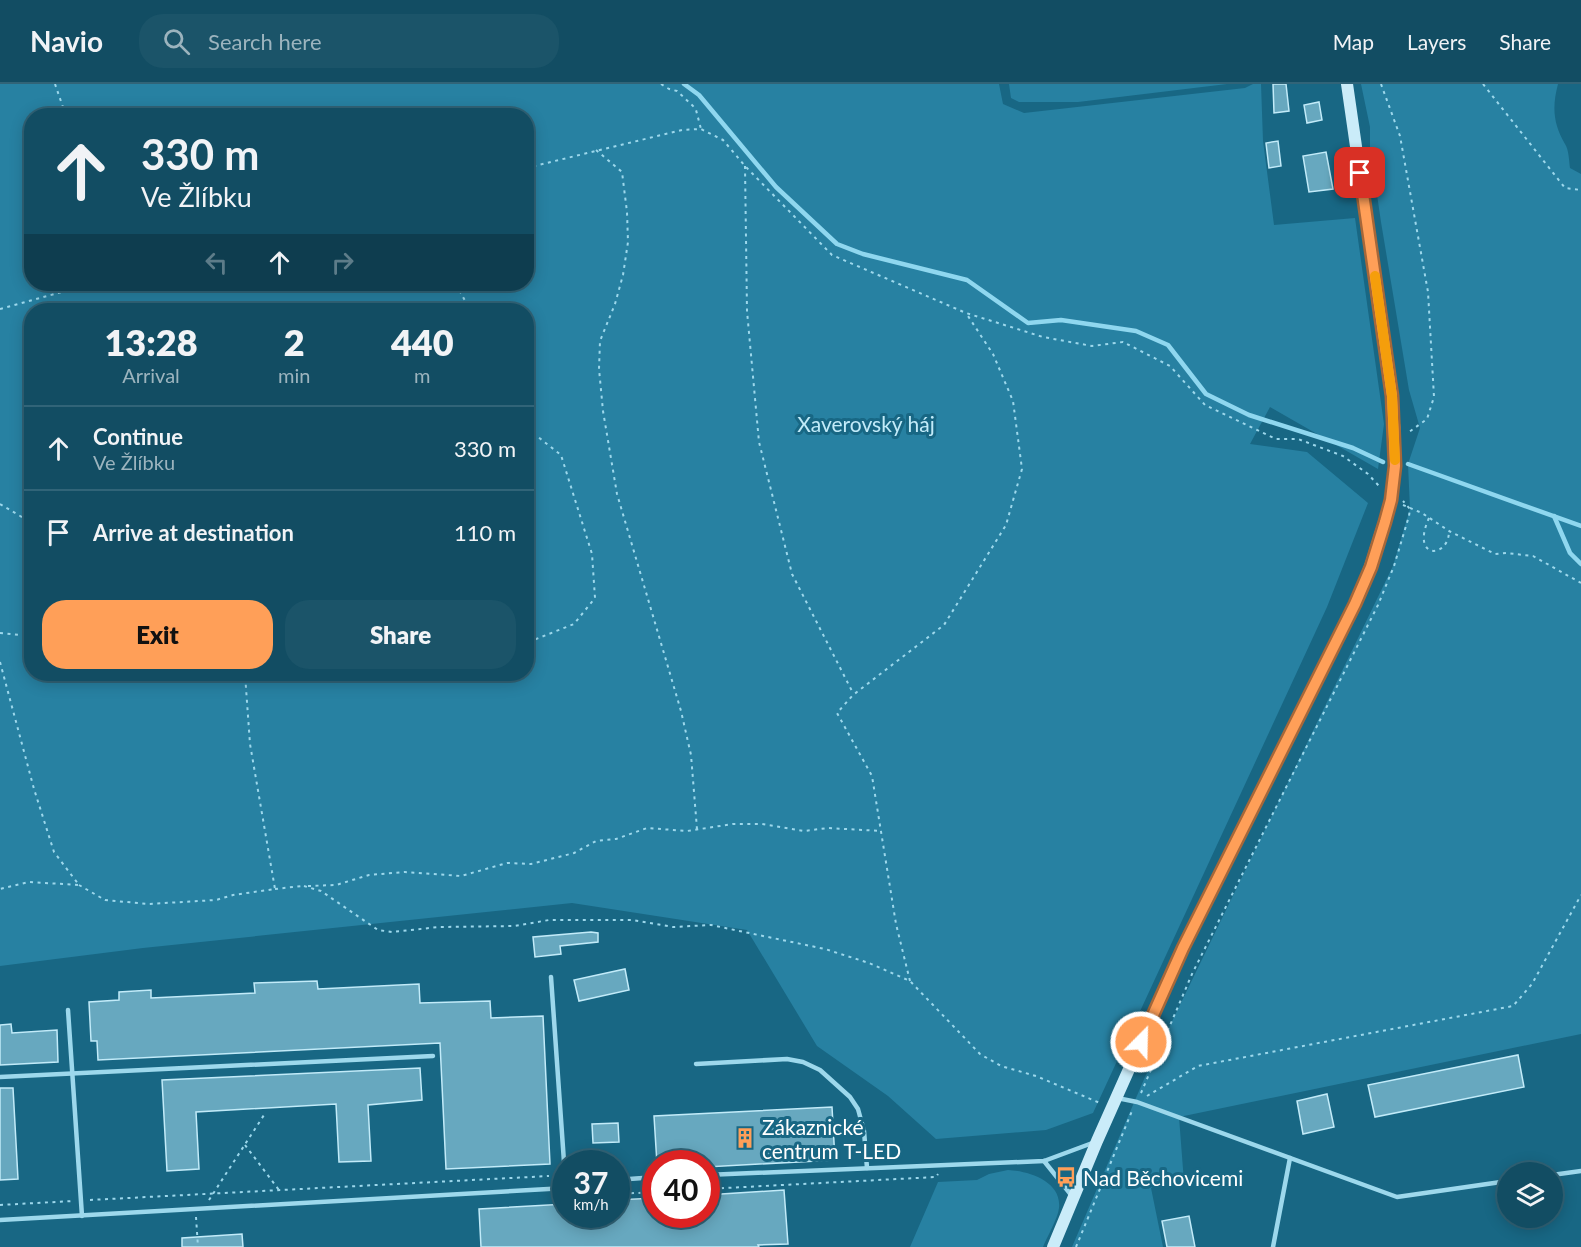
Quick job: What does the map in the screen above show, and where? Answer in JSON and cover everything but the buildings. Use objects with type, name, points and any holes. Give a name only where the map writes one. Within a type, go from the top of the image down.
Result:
[{"type":"street","points":[[1053,1247],[1097,1141],[1183,948],[1355,604],[1371,567],[1391,500],[1395,466],[1393,411],[1347,84]]},
{"type":"lane","points":[[551,977],[563,1150]]},
{"type":"lane","points":[[68,1011],[82,1216]]},
{"type":"lane","points":[[0,1077],[433,1056]]},
{"type":"lane","points":[[696,1064],[787,1059],[803,1062],[820,1070],[850,1097],[858,1109],[864,1131],[867,1168]]},
{"type":"lane","points":[[1117,1098],[1137,1102],[1397,1197],[1497,1183]]},
{"type":"lane","points":[[720,1174],[1044,1161],[1097,1141]]},
{"type":"lane","points":[[1273,1247],[1290,1158]]},
{"type":"lane","points":[[1044,1161],[1073,1197]]},
{"type":"lane","points":[[1563,1173],[1581,1171]]},
{"type":"lane","points":[[0,1220],[552,1190]]},
{"type":"path","points":[[55,84],[63,108]]},
{"type":"path","points":[[661,84],[677,91],[693,106],[701,129]]},
{"type":"path","points":[[1381,84],[1400,136],[1428,292],[1434,397],[1427,418],[1410,429],[1407,436]]},
{"type":"path","points":[[1483,84],[1566,188],[1581,190]]},
{"type":"path","points":[[534,166],[682,130],[701,129],[723,140],[831,255],[966,313],[1043,337],[1092,346],[1123,342],[1170,366],[1205,405],[1276,439],[1298,438],[1342,456],[1368,474],[1381,488]]},
{"type":"path","points":[[596,150],[622,172],[628,242],[623,275],[615,304],[600,341],[599,369],[608,446],[616,494],[681,711],[691,755],[697,829]]},
{"type":"path","points":[[745,166],[747,311],[759,442],[792,574],[853,695]]},
{"type":"path","points":[[0,309],[64,291]]},
{"type":"path","points":[[910,981],[896,924],[872,776],[837,713],[853,695],[944,625],[1006,525],[1022,469],[1013,401],[993,354],[966,313]]},
{"type":"path","points":[[534,434],[561,455],[592,554],[595,598],[574,624],[534,640]]},
{"type":"path","points":[[1401,498],[1410,509],[1495,554],[1533,556],[1581,583]]},
{"type":"path","points":[[0,504],[24,518]]},
{"type":"path","points":[[1076,1247],[1129,1116],[1192,974],[1378,605],[1394,566],[1410,509]]},
{"type":"path","points":[[1429,518],[1424,530],[1423,543],[1427,548],[1435,551],[1443,548],[1447,544],[1449,531]]},
{"type":"path","points":[[0,633],[24,635]]},
{"type":"path","points":[[0,662],[34,789],[54,852],[79,885],[105,900],[147,904],[216,900],[275,889],[336,885],[369,875],[405,872],[461,876],[507,863],[531,864],[574,853],[596,841],[616,839],[647,828],[687,831],[733,824],[762,824],[804,831],[828,828],[881,831]]},
{"type":"path","points":[[246,681],[250,744],[275,889]]},
{"type":"path","points":[[0,889],[29,882],[79,885]]},
{"type":"path","points":[[304,886],[321,891],[378,930],[392,932],[460,926],[514,926],[549,920],[632,920],[674,927],[711,925],[825,949],[869,963],[910,981],[980,1054],[1000,1066],[1036,1076],[1102,1104],[1117,1098]]},
{"type":"path","points":[[1137,1102],[1198,1066],[1513,1006],[1532,984],[1581,895]]},
{"type":"path","points":[[202,1209],[264,1115]]},
{"type":"path","points":[[245,1145],[279,1190]]},
{"type":"path","points":[[720,1188],[936,1177],[945,1165]]},
{"type":"path","points":[[0,1205],[552,1176]]},
{"type":"path","points":[[197,1227],[198,1247]]},
{"type":"green space","name":"Xaverovský háj","points":[[0,84],[999,84],[1003,104],[1024,113],[1245,88],[1253,84],[1261,84],[1263,141],[1274,225],[1355,218],[1384,424],[1378,469],[1270,407],[1250,444],[1307,452],[1368,503],[1327,607],[1093,1113],[1046,1130],[936,1139],[888,1096],[817,1046],[747,930],[572,903],[143,948],[0,966]]},
{"type":"green space","points":[[1009,84],[1227,84],[1078,102],[1019,102],[1011,98]]},
{"type":"green space","points":[[1361,84],[1558,84],[1554,108],[1556,122],[1567,149],[1570,168],[1581,174],[1581,1034],[1179,1117],[1184,1182],[1151,1188],[1163,1247],[1072,1247],[1145,1077],[1393,566],[1410,509],[1408,464],[1420,428],[1409,390],[1381,222],[1370,147],[1370,127]]},
{"type":"green space","points":[[1008,1170],[1034,1175],[1049,1184],[1055,1191],[1059,1208],[1043,1247],[910,1247],[938,1182],[977,1180],[989,1174]]},
{"type":"waterway","points":[[684,84],[699,95],[776,187],[837,244],[863,254],[967,280],[1028,323],[1061,320],[1136,331],[1168,345],[1206,394],[1249,415],[1353,448],[1383,462]]},
{"type":"waterway","points":[[1408,464],[1581,526]]},
{"type":"waterway","points":[[1554,516],[1570,553],[1581,564]]},
{"type":"slow traffic","points":[[1375,276],[1392,396],[1395,460]]},
{"type":"place","name":"Zákaznické centrum T-LED","points":[[745,1138]]},
{"type":"place","name":"Nad Běchovicemi","points":[[1066,1177]]},
{"type":"route","points":[[1141,1042],[1183,948],[1355,604],[1371,567],[1391,500],[1395,466],[1392,396],[1360,173]]}]
